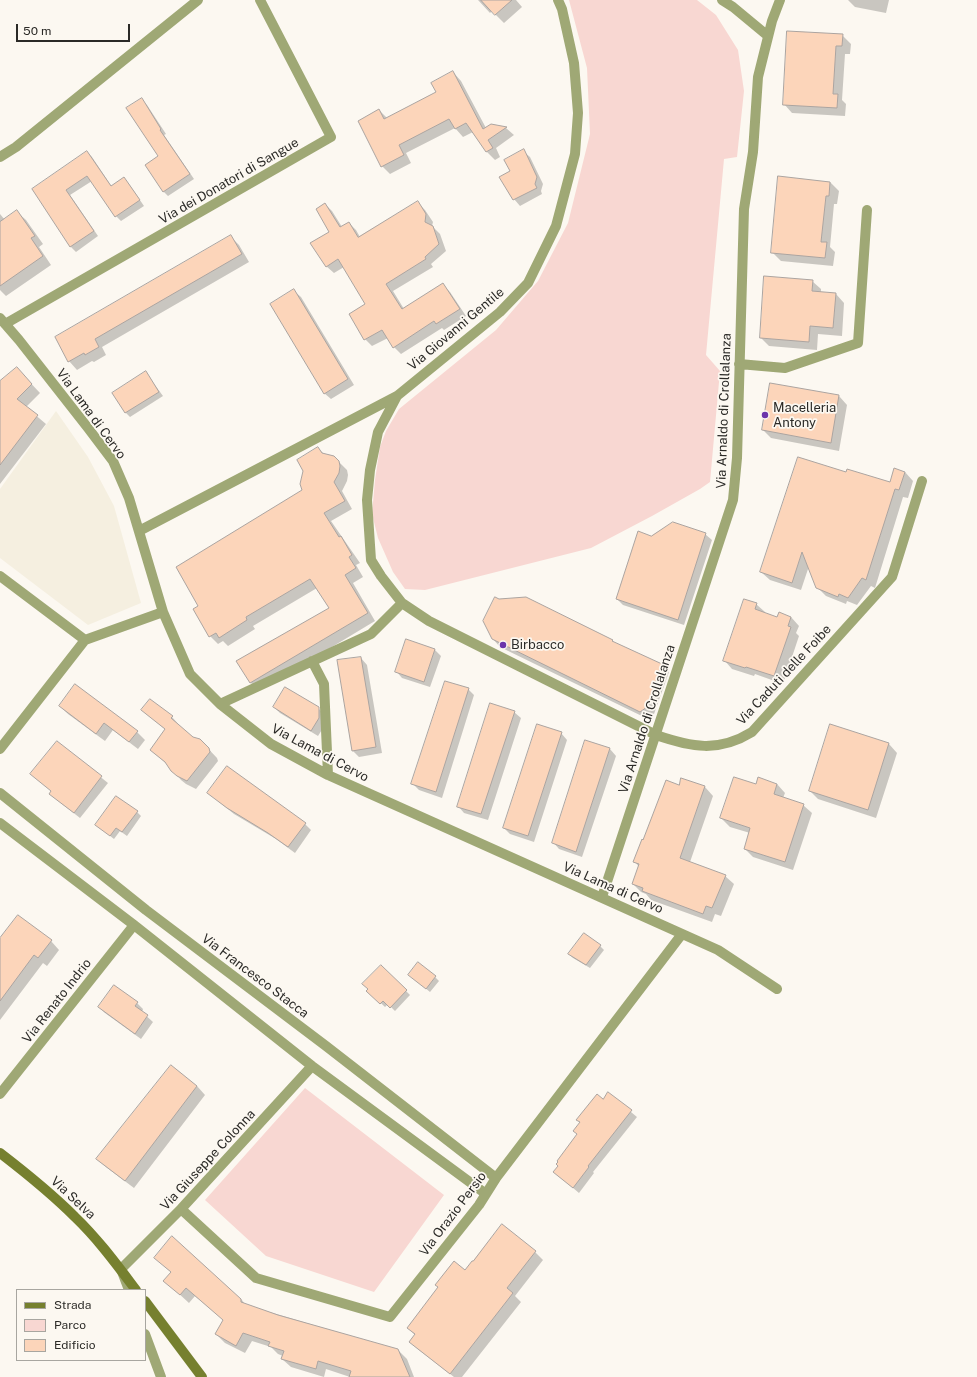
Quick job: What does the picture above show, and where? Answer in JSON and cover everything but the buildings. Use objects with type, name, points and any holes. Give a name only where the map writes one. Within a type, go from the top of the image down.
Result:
[{"type":"street","points":[[0,157],[16,147],[198,0]]},
{"type":"street","name":"Via dei Donatori di Sangue","points":[[2,321],[332,137],[260,0]]},
{"type":"street","name":"Via Giovanni Gentile","points":[[139,531],[397,396],[500,312],[528,282],[556,226],[575,154],[578,113],[574,63],[562,9],[558,0]]},
{"type":"street","points":[[722,0],[733,7],[768,36]]},
{"type":"street","name":"Via Arnaldo di Crollalanza","points":[[602,898],[733,500],[737,458],[744,209],[753,152],[758,77],[772,21],[780,0]]},
{"type":"street","points":[[739,364],[785,368],[858,343],[867,210]]},
{"type":"street","name":"Via Lama di Cervo","points":[[2,321],[20,340],[113,461],[129,498],[163,612],[190,674],[220,704],[271,744],[328,775],[718,950],[777,989]]},
{"type":"street","name":"Via Caduti delle Foibe","points":[[397,396],[378,432],[370,470],[367,500],[371,560],[381,576],[402,603],[429,621],[656,735],[679,743],[710,747],[740,740],[752,732],[892,577],[922,481]]},
{"type":"street","points":[[0,576],[85,640]]},
{"type":"street","points":[[220,704],[371,634],[402,603]]},
{"type":"street","points":[[0,749],[85,640],[163,612]]},
{"type":"street","points":[[312,661],[324,684],[328,775]]},
{"type":"street","name":"Via Francesco Stacca","points":[[0,793],[146,910],[326,1046],[496,1178]]},
{"type":"street","points":[[0,823],[134,925],[312,1066],[486,1194]]},
{"type":"street","name":"Via Renato Indrio","points":[[0,1094],[134,925]]},
{"type":"street","name":"Via Orazio Persio","points":[[181,1209],[256,1278],[390,1317],[479,1205],[496,1178],[682,934]]},
{"type":"street","name":"Via Giuseppe Colonna","points":[[121,1269],[181,1209],[312,1066]]},
{"type":"street","name":"Via Selva","points":[[0,1153],[44,1188],[75,1216],[99,1242],[135,1289]]},
{"type":"street","points":[[121,1269],[129,1289]]},
{"type":"street","points":[[146,1303],[202,1377]]},
{"type":"street","points":[[146,1337],[161,1377]]},
{"type":"shaded area","points":[[56,411],[88,457],[114,506],[141,603],[88,625],[0,558],[0,489]]},
{"type":"green space","points":[[569,0],[697,0],[716,15],[738,50],[744,91],[737,157],[724,159],[706,355],[720,371],[710,482],[652,516],[591,548],[425,590],[405,589],[393,572],[378,538],[372,514],[380,447],[386,431],[399,409],[496,330],[538,281],[568,223],[590,134],[587,68]]},
{"type":"green space","points":[[305,1088],[444,1195],[374,1292],[266,1256],[205,1200]]},
{"type":"place","name":"Macelleria Antony","points":[[765,415]]},
{"type":"place","name":"Birbacco","points":[[503,645]]}]
